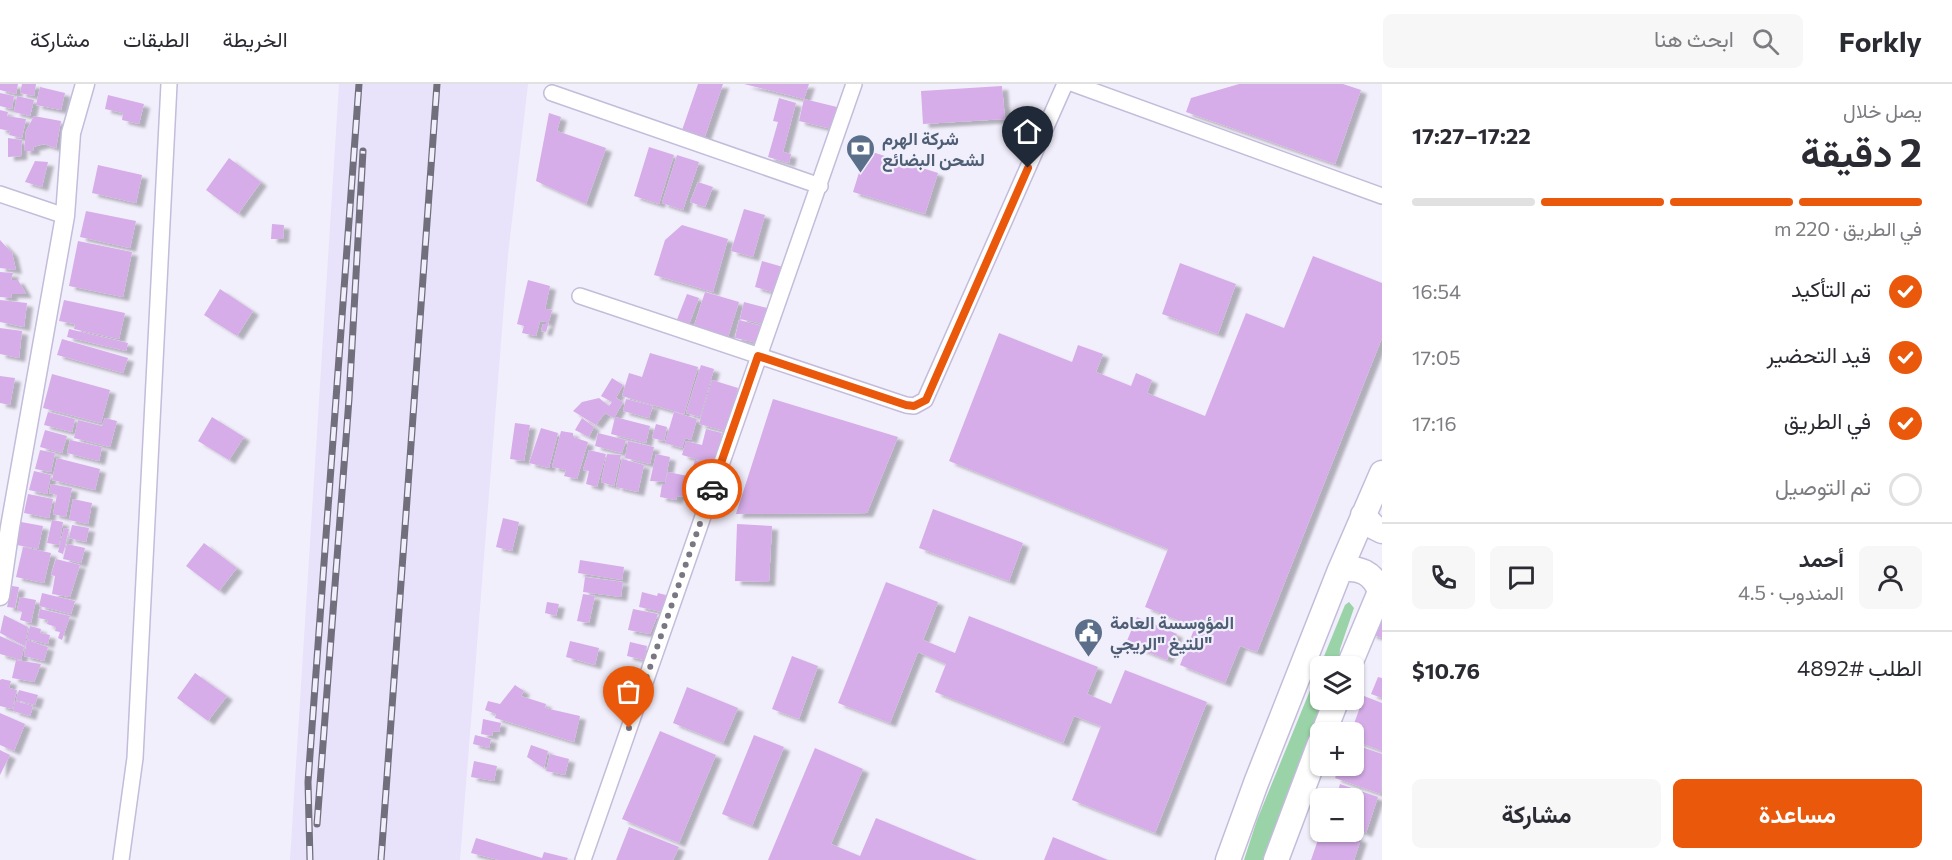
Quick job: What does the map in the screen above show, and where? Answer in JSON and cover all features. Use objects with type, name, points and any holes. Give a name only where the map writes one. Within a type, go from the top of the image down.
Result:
[{"type":"main road","points":[[1228,860],[1340,570],[1382,473]]},
{"type":"main road","points":[[1363,514],[1374,527],[1382,531]]},
{"type":"main road","points":[[1340,570],[1354,568],[1368,573],[1381,589],[1353,656]]},
{"type":"main road","points":[[1276,860],[1310,770]]},
{"type":"street","points":[[0,596],[5,526],[65,216],[71,134],[85,84]]},
{"type":"street","points":[[121,860],[135,758],[169,84]]},
{"type":"street","points":[[583,860],[854,84]]},
{"type":"street","points":[[580,297],[914,406],[926,400],[1065,84]]},
{"type":"street","points":[[1074,84],[1382,196]]},
{"type":"street","points":[[552,93],[820,186]]},
{"type":"street","points":[[0,194],[65,216]]},
{"type":"shaded area","points":[[339,84],[528,84],[508,254],[460,860],[290,860]]},
{"type":"green space","points":[[1349,602],[1354,608],[1340,656],[1324,656],[1345,605]]},
{"type":"green space","points":[[1310,690],[1310,710],[1322,710],[1318,722],[1310,722],[1310,740],[1280,813],[1265,860],[1244,860],[1257,820]]},
{"type":"building","points":[[0,84],[18,84],[16,94],[0,90]]},
{"type":"building","points":[[22,84],[36,84],[34,96],[20,93]]},
{"type":"building","points":[[698,84],[723,84],[703,142],[681,133]]},
{"type":"building","points":[[744,84],[809,84],[804,99]]},
{"type":"building","points":[[1239,84],[1343,84],[1361,90],[1335,164],[1186,112],[1191,98]]},
{"type":"building","points":[[1002,86],[1005,119],[923,124],[921,91]]},
{"type":"building","points":[[40,87],[65,93],[61,110],[36,105]]},
{"type":"building","points":[[0,93],[14,96],[12,109],[0,106]]},
{"type":"building","points":[[108,95],[144,104],[139,124],[122,120],[123,113],[105,109]]},
{"type":"building","points":[[17,96],[34,100],[30,116],[14,112]]},
{"type":"building","points":[[779,98],[796,103],[783,152],[791,154],[789,163],[768,157],[778,122],[773,121]]},
{"type":"building","points":[[804,99],[837,107],[832,129],[799,121]]},
{"type":"building","points":[[0,110],[8,112],[7,116],[26,119],[22,138],[9,135],[10,131],[0,129]]},
{"type":"building","points":[[549,113],[561,117],[557,131],[606,148],[586,204],[536,181]]},
{"type":"building","points":[[34,116],[61,121],[56,148],[44,144],[33,147],[34,151],[24,151],[26,131]]},
{"type":"building","points":[[8,138],[22,140],[21,156],[8,157]]},
{"type":"building","points":[[649,147],[674,155],[659,204],[634,196]]},
{"type":"building","points":[[866,150],[938,173],[925,214],[853,192]]},
{"type":"building","points":[[677,155],[699,162],[683,210],[662,203]]},
{"type":"building","points":[[229,158],[261,182],[238,214],[206,190]]},
{"type":"building","points":[[35,161],[48,162],[42,187],[25,182]]},
{"type":"building","points":[[98,165],[142,175],[136,203],[92,193]]},
{"type":"building","points":[[698,182],[713,187],[705,207],[690,202]]},
{"type":"building","points":[[744,209],[765,215],[753,257],[731,251]]},
{"type":"building","points":[[86,211],[136,221],[130,248],[80,237]]},
{"type":"building","points":[[272,224],[284,225],[283,239],[271,239]]},
{"type":"building","points":[[682,225],[728,239],[713,292],[654,275],[665,240]]},
{"type":"building","points":[[0,240],[12,253],[16,270],[0,268]]},
{"type":"building","points":[[78,241],[132,252],[123,297],[69,286]]},
{"type":"building","points":[[1313,256],[1382,283],[1382,338],[1257,652],[1240,646],[1225,683],[1180,665],[1195,627],[1145,607],[1168,549],[949,461],[999,333],[1072,362],[1078,345],[1103,354],[1096,372],[1131,386],[1136,373],[1152,380],[1147,393],[1205,416],[1246,313],[1284,328]]},
{"type":"building","points":[[762,261],[783,267],[776,293],[755,287]]},
{"type":"building","points":[[1180,263],[1236,284],[1218,334],[1162,314]]},
{"type":"building","points":[[0,272],[13,273],[11,280],[18,280],[26,294],[11,294],[12,298],[0,297]]},
{"type":"building","points":[[528,280],[550,286],[545,309],[552,310],[546,332],[541,331],[546,322],[540,321],[536,336],[522,333],[524,326],[517,324]]},
{"type":"building","points":[[220,289],[253,311],[237,336],[204,315]]},
{"type":"building","points":[[705,292],[739,302],[728,337],[694,326]]},
{"type":"building","points":[[687,294],[699,298],[688,327],[676,322]]},
{"type":"building","points":[[0,300],[27,303],[24,327],[0,322]]},
{"type":"building","points":[[64,300],[125,313],[119,339],[74,329],[75,324],[59,321]]},
{"type":"building","points":[[744,302],[767,308],[763,324],[740,319]]},
{"type":"building","points":[[739,320],[762,326],[758,343],[735,338]]},
{"type":"building","points":[[0,328],[22,331],[19,358],[0,354]]},
{"type":"building","points":[[69,329],[128,343],[126,351],[67,337]]},
{"type":"building","points":[[62,339],[128,358],[123,373],[57,355]]},
{"type":"building","points":[[650,353],[698,367],[684,414],[622,396],[629,373],[642,377]]},
{"type":"building","points":[[701,365],[714,369],[700,417],[686,413]]},
{"type":"building","points":[[52,374],[110,390],[101,423],[43,408]]},
{"type":"building","points":[[0,376],[15,378],[10,405],[0,403]]},
{"type":"building","points":[[612,378],[623,385],[616,398],[623,402],[614,418],[605,413],[596,425],[573,411],[582,402],[599,398],[609,406],[612,402],[601,396]]},
{"type":"building","points":[[712,380],[738,388],[725,431],[699,424]]},
{"type":"building","points":[[626,399],[653,406],[649,418],[623,411]]},
{"type":"building","points":[[773,399],[898,437],[867,513],[736,514]]},
{"type":"building","points":[[48,412],[75,419],[72,432],[44,425]]},
{"type":"building","points":[[674,412],[697,419],[691,440],[685,438],[682,448],[665,443]]},
{"type":"building","points":[[212,417],[244,437],[229,460],[198,441]]},
{"type":"building","points":[[615,417],[650,426],[646,443],[611,434]]},
{"type":"building","points":[[105,418],[117,421],[110,447],[74,438],[78,420],[102,426]]},
{"type":"building","points":[[582,418],[594,427],[589,437],[575,430]]},
{"type":"building","points":[[515,423],[530,425],[524,461],[510,459]]},
{"type":"building","points":[[656,424],[667,427],[664,441],[652,438]]},
{"type":"building","points":[[541,428],[558,433],[549,468],[529,463]]},
{"type":"building","points":[[706,429],[722,433],[714,464],[682,455],[686,441],[702,445]]},
{"type":"building","points":[[45,430],[67,436],[62,453],[40,447]]},
{"type":"building","points":[[561,431],[573,433],[573,437],[588,442],[577,479],[564,476],[566,470],[552,467]]},
{"type":"building","points":[[598,433],[626,440],[622,453],[595,446]]},
{"type":"building","points":[[70,440],[102,447],[99,461],[67,453]]},
{"type":"building","points":[[628,441],[654,447],[650,464],[625,458]]},
{"type":"building","points":[[40,450],[55,453],[51,472],[35,469]]},
{"type":"building","points":[[589,450],[606,454],[597,487],[586,484],[589,471],[583,470]]},
{"type":"building","points":[[607,454],[621,455],[614,486],[601,482]]},
{"type":"building","points":[[656,454],[670,457],[665,482],[650,481]]},
{"type":"building","points":[[57,458],[100,469],[95,490],[52,480]]},
{"type":"building","points":[[622,459],[644,465],[638,492],[616,487]]},
{"type":"building","points":[[695,460],[710,464],[708,476],[691,472]]},
{"type":"building","points":[[34,471],[51,475],[47,494],[29,490]]},
{"type":"building","points":[[668,472],[707,480],[703,499],[677,496],[676,500],[660,497],[662,484],[665,484]]},
{"type":"building","points":[[51,484],[72,488],[66,517],[53,514],[57,495],[49,493]]},
{"type":"building","points":[[28,494],[53,499],[49,518],[24,513]]},
{"type":"building","points":[[73,499],[92,503],[88,524],[69,520]]},
{"type":"building","points":[[933,509],[1023,543],[1009,581],[919,548]]},
{"type":"building","points":[[503,518],[519,522],[512,551],[496,547]]},
{"type":"building","points":[[52,520],[63,522],[59,545],[47,543]]},
{"type":"building","points":[[21,522],[43,526],[38,549],[17,545]]},
{"type":"building","points":[[737,524],[772,526],[769,582],[735,581]]},
{"type":"building","points":[[72,525],[89,528],[86,542],[69,538]]},
{"type":"building","points":[[64,528],[69,529],[63,554],[58,552]]},
{"type":"building","points":[[204,543],[237,568],[219,591],[186,566]]},
{"type":"building","points":[[67,544],[85,548],[81,563],[63,559]]},
{"type":"building","points":[[23,547],[51,553],[44,583],[16,577]]},
{"type":"building","points":[[56,559],[80,565],[70,597],[52,594],[55,576],[51,575]]},
{"type":"building","points":[[580,560],[624,567],[622,580],[578,573]]},
{"type":"building","points":[[585,577],[623,582],[621,597],[583,592]]},
{"type":"building","points":[[886,582],[938,602],[923,640],[955,653],[969,616],[1098,667],[1087,694],[1111,704],[1125,670],[1207,702],[1155,833],[1072,800],[1101,726],[1074,716],[1063,743],[935,692],[946,664],[918,652],[890,723],[838,703]]},
{"type":"building","points":[[12,586],[19,587],[15,608],[7,607]]},
{"type":"building","points":[[642,592],[657,596],[658,593],[666,595],[662,612],[639,607]]},
{"type":"building","points":[[42,593],[75,601],[71,614],[39,606]]},
{"type":"building","points":[[583,594],[595,596],[589,623],[577,621]]},
{"type":"building","points":[[20,597],[36,600],[31,623],[20,620],[22,612],[17,610]]},
{"type":"building","points":[[1382,599],[1382,638],[1370,634]]},
{"type":"building","points":[[547,602],[559,604],[556,616],[545,613]]},
{"type":"building","points":[[40,609],[70,616],[62,640],[58,638],[60,632],[55,631],[56,627],[47,624],[48,620],[38,618]]},
{"type":"building","points":[[633,609],[658,614],[650,634],[628,630]]},
{"type":"building","points":[[4,615],[28,627],[25,646],[0,633]]},
{"type":"building","points":[[1137,617],[1177,634],[1167,660],[1126,643]]},
{"type":"building","points":[[30,626],[41,629],[40,633],[50,635],[48,644],[27,639]]},
{"type":"building","points":[[0,636],[24,647],[21,660],[0,654]]},
{"type":"building","points":[[27,640],[48,647],[44,661],[24,656]]},
{"type":"building","points":[[570,641],[599,648],[595,665],[566,657]]},
{"type":"building","points":[[630,642],[647,646],[644,660],[627,656]]},
{"type":"building","points":[[792,656],[818,666],[799,719],[772,709]]},
{"type":"building","points":[[16,660],[41,664],[34,682],[12,678]]},
{"type":"building","points":[[195,673],[227,696],[208,721],[177,698]]},
{"type":"building","points":[[1378,677],[1382,678],[1382,698],[1371,694]]},
{"type":"building","points":[[0,680],[11,681],[9,688],[17,690],[12,709],[0,706]]},
{"type":"building","points":[[515,685],[524,691],[521,696],[546,704],[545,708],[580,716],[574,742],[495,718],[496,714],[485,710],[488,701],[500,704]]},
{"type":"building","points":[[687,687],[738,708],[723,743],[673,723]]},
{"type":"building","points":[[19,690],[38,695],[35,705],[16,700]]},
{"type":"building","points":[[1364,696],[1382,703],[1382,751],[1364,744],[1364,722],[1355,722],[1359,710],[1364,710]]},
{"type":"building","points":[[15,701],[33,706],[30,716],[13,711]]},
{"type":"building","points":[[0,713],[25,724],[14,751],[0,745]]},
{"type":"building","points":[[483,719],[501,723],[499,732],[493,731],[492,736],[481,734]]},
{"type":"building","points":[[660,731],[716,755],[679,843],[622,819]]},
{"type":"building","points":[[475,735],[491,739],[489,748],[473,744]]},
{"type":"building","points":[[754,735],[784,747],[752,826],[722,814]]},
{"type":"building","points":[[531,745],[548,751],[544,768],[527,757]]},
{"type":"building","points":[[815,748],[863,769],[831,844],[860,856],[876,818],[977,860],[768,860]]},
{"type":"building","points":[[1364,748],[1382,754],[1381,794],[1335,778],[1336,776],[1364,776]]},
{"type":"building","points":[[0,750],[10,755],[0,775]]},
{"type":"building","points":[[550,754],[569,759],[565,775],[546,771]]},
{"type":"building","points":[[474,761],[497,766],[494,781],[471,777]]},
{"type":"building","points":[[1340,784],[1352,788],[1339,788]]},
{"type":"building","points":[[1364,792],[1378,797],[1366,833],[1364,832]]},
{"type":"building","points":[[629,827],[679,847],[673,860],[616,860]]},
{"type":"building","points":[[1053,837],[1108,860],[1044,860]]},
{"type":"building","points":[[476,838],[542,858],[544,852],[568,858],[567,860],[499,860],[471,853]]},
{"type":"building","points":[[1317,842],[1360,842],[1354,860],[1311,860]]},
{"type":"railway","points":[[310,860],[308,782],[359,84]]},
{"type":"railway","points":[[381,860],[437,84]]},
{"type":"railway","points":[[317,824],[349,399],[363,151]]},
{"type":"way so far","points":[[629,728],[712,489]]},
{"type":"place","name":"شركة الهرم لشحن البضائع","points":[[861,174]]},
{"type":"place","name":"المؤوسسة العامة للتيغ \"الريجي\"","points":[[1089,658]]},
{"type":"route","points":[[712,489],[758,356],[906,405],[914,406],[926,400],[1028,168]]}]
